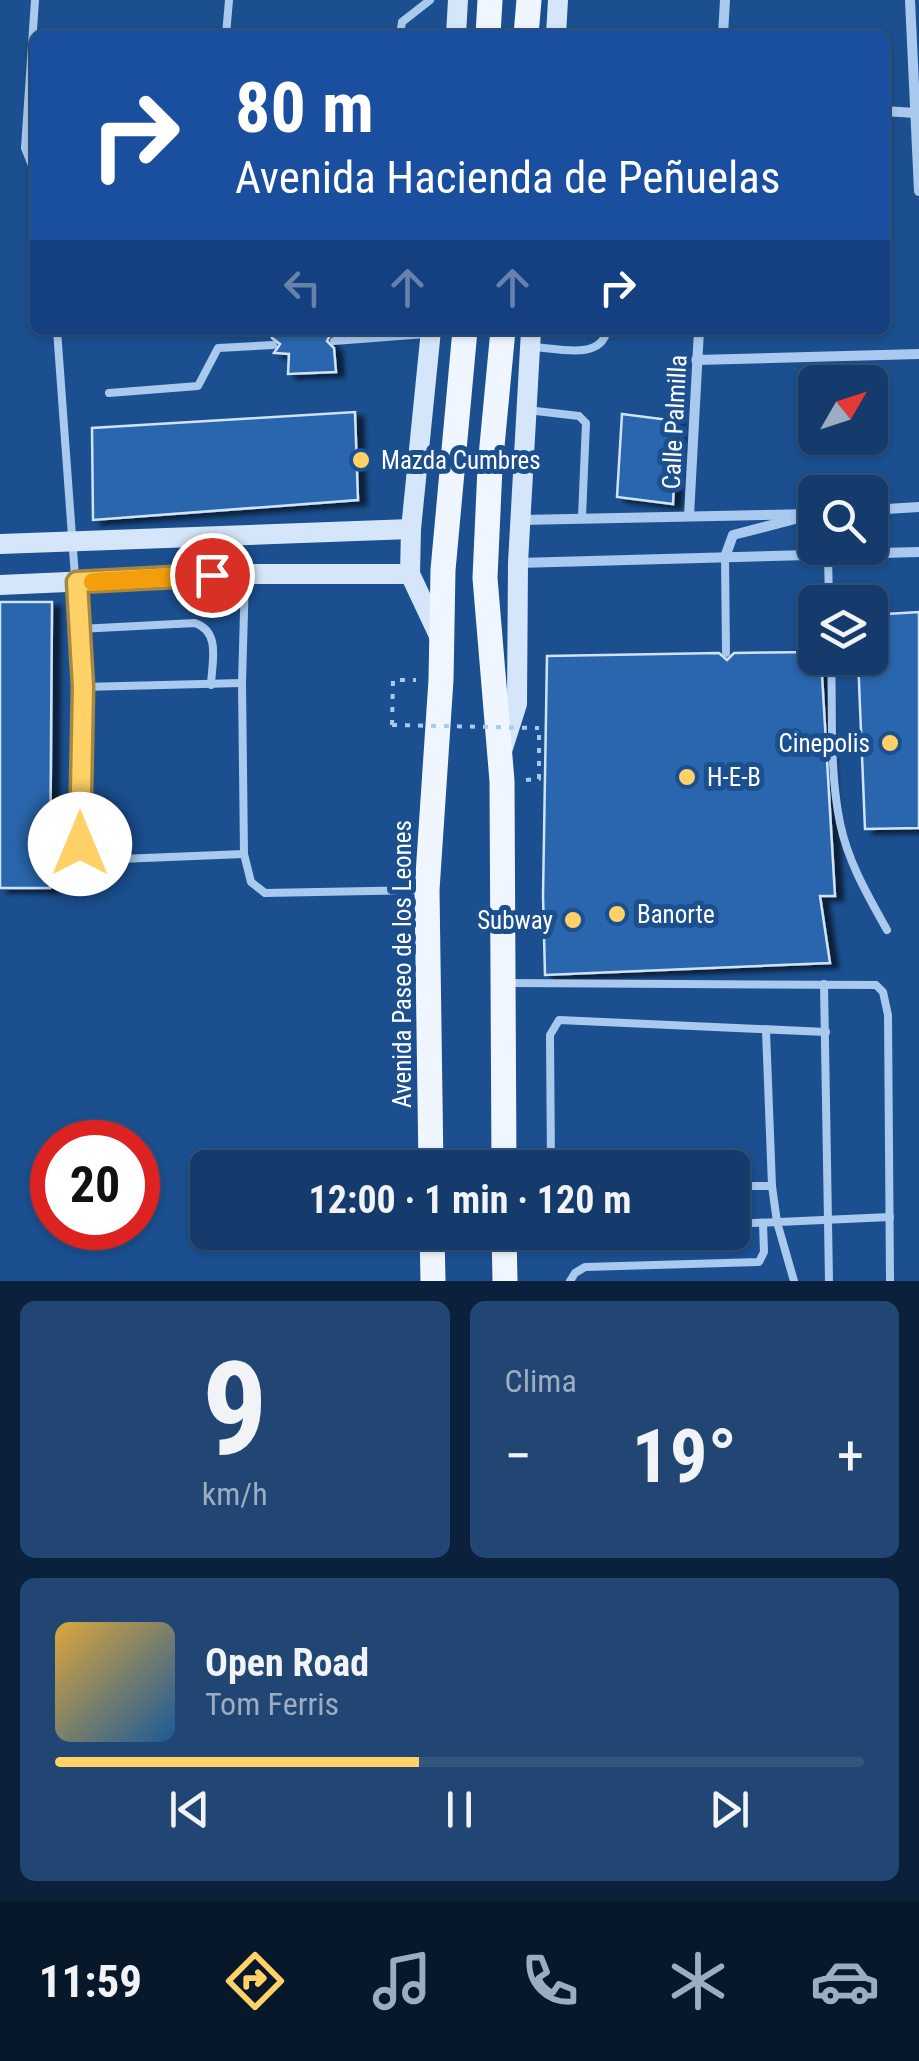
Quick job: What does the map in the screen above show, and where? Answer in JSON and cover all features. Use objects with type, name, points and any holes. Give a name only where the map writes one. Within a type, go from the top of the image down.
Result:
[{"type":"main road","points":[[488,30],[490,0]]},
{"type":"main road","points":[[526,30],[528,0]]},
{"type":"main road","name":"Avenida Paseo de los Leones","points":[[431,1150],[427,890],[443,570],[465,335]]},
{"type":"main road","points":[[503,335],[490,467],[485,578],[500,758],[504,1150]]},
{"type":"main road","points":[[432,1250],[433,1281]]},
{"type":"main road","points":[[504,1250],[504,1281]]},
{"type":"street","points":[[456,30],[458,0]]},
{"type":"street","points":[[556,30],[558,0]]},
{"type":"street","points":[[723,30],[725,0]]},
{"type":"street","points":[[910,0],[919,190]]},
{"type":"street","points":[[890,110],[915,113]]},
{"type":"street","name":"Avenida Paseo de los Leones","points":[[431,335],[410,574],[442,642]]},
{"type":"street","name":"Calle Palmilla","points":[[689,516],[698,335]]},
{"type":"street","points":[[500,758],[517,704],[518,563],[530,338]]},
{"type":"street","points":[[696,360],[919,354]]},
{"type":"street","points":[[888,509],[919,508]]},
{"type":"street","points":[[521,520],[798,514]]},
{"type":"street","points":[[725,557],[733,535],[798,518]]},
{"type":"street","points":[[0,544],[411,529]]},
{"type":"street","points":[[888,553],[919,552]]},
{"type":"street","points":[[518,563],[798,556]]},
{"type":"street","points":[[0,585],[245,574],[410,574]]},
{"type":"lane","points":[[33,30],[35,0]]},
{"type":"lane","points":[[226,30],[229,0]]},
{"type":"lane","points":[[401,30],[402,22],[430,0]]},
{"type":"lane","points":[[30,74],[25,148],[30,160]]},
{"type":"lane","points":[[57,335],[83,687],[82,851],[95,860],[244,854]]},
{"type":"lane","points":[[334,341],[399,335]]},
{"type":"lane","points":[[530,338],[593,350],[606,335]]},
{"type":"lane","points":[[110,393],[198,386],[218,348],[273,345]]},
{"type":"lane","points":[[526,410],[579,416],[586,422],[582,517]]},
{"type":"lane","points":[[725,557],[726,653]]},
{"type":"lane","points":[[245,574],[244,854],[251,882],[265,893],[427,890]]},
{"type":"lane","points":[[79,629],[194,623],[204,626],[212,637],[211,686]]},
{"type":"lane","points":[[832,675],[840,824],[860,882],[887,930]]},
{"type":"lane","points":[[83,687],[242,683]]},
{"type":"lane","points":[[501,983],[876,986],[887,1002],[890,1281]]},
{"type":"lane","points":[[824,984],[829,1281]]},
{"type":"lane","points":[[551,1150],[550,1035],[559,1020],[826,1032]]},
{"type":"lane","points":[[766,1031],[776,1222],[794,1281]]},
{"type":"lane","points":[[750,1186],[772,1186]]},
{"type":"lane","points":[[750,1223],[890,1217]]},
{"type":"lane","points":[[570,1281],[586,1267],[759,1262],[764,1252],[763,1223]]},
{"type":"path","points":[[393,680],[392,725],[539,728],[539,780]]},
{"type":"building","points":[[272,335],[330,335],[327,341],[334,348],[336,372],[288,374],[289,354],[274,353],[280,344]]},
{"type":"building","points":[[355,412],[358,500],[93,520],[92,428]]},
{"type":"building","points":[[622,414],[677,421],[673,504],[617,497]]},
{"type":"building","points":[[0,602],[52,602],[50,888],[0,888]]},
{"type":"building","name":"Cinepolis","points":[[919,612],[919,828],[865,829],[859,675],[888,675],[888,614]]},
{"type":"building","name":"H-E-B","points":[[798,652],[798,675],[822,675],[835,896],[820,896],[830,963],[545,975],[547,656],[719,653],[727,660],[734,653]]},
{"type":"slow traffic","points":[[93,582],[172,577]]},
{"type":"place","name":"Mazda Cumbres","points":[[361,460]]},
{"type":"place","name":"Cinepolis","points":[[890,743]]},
{"type":"place","name":"H-E-B","points":[[687,777]]},
{"type":"place","name":"Banorte","points":[[617,914]]},
{"type":"place","name":"Subway","points":[[573,920]]},
{"type":"route","points":[[80,844],[83,687],[77,582],[212,575]]}]
